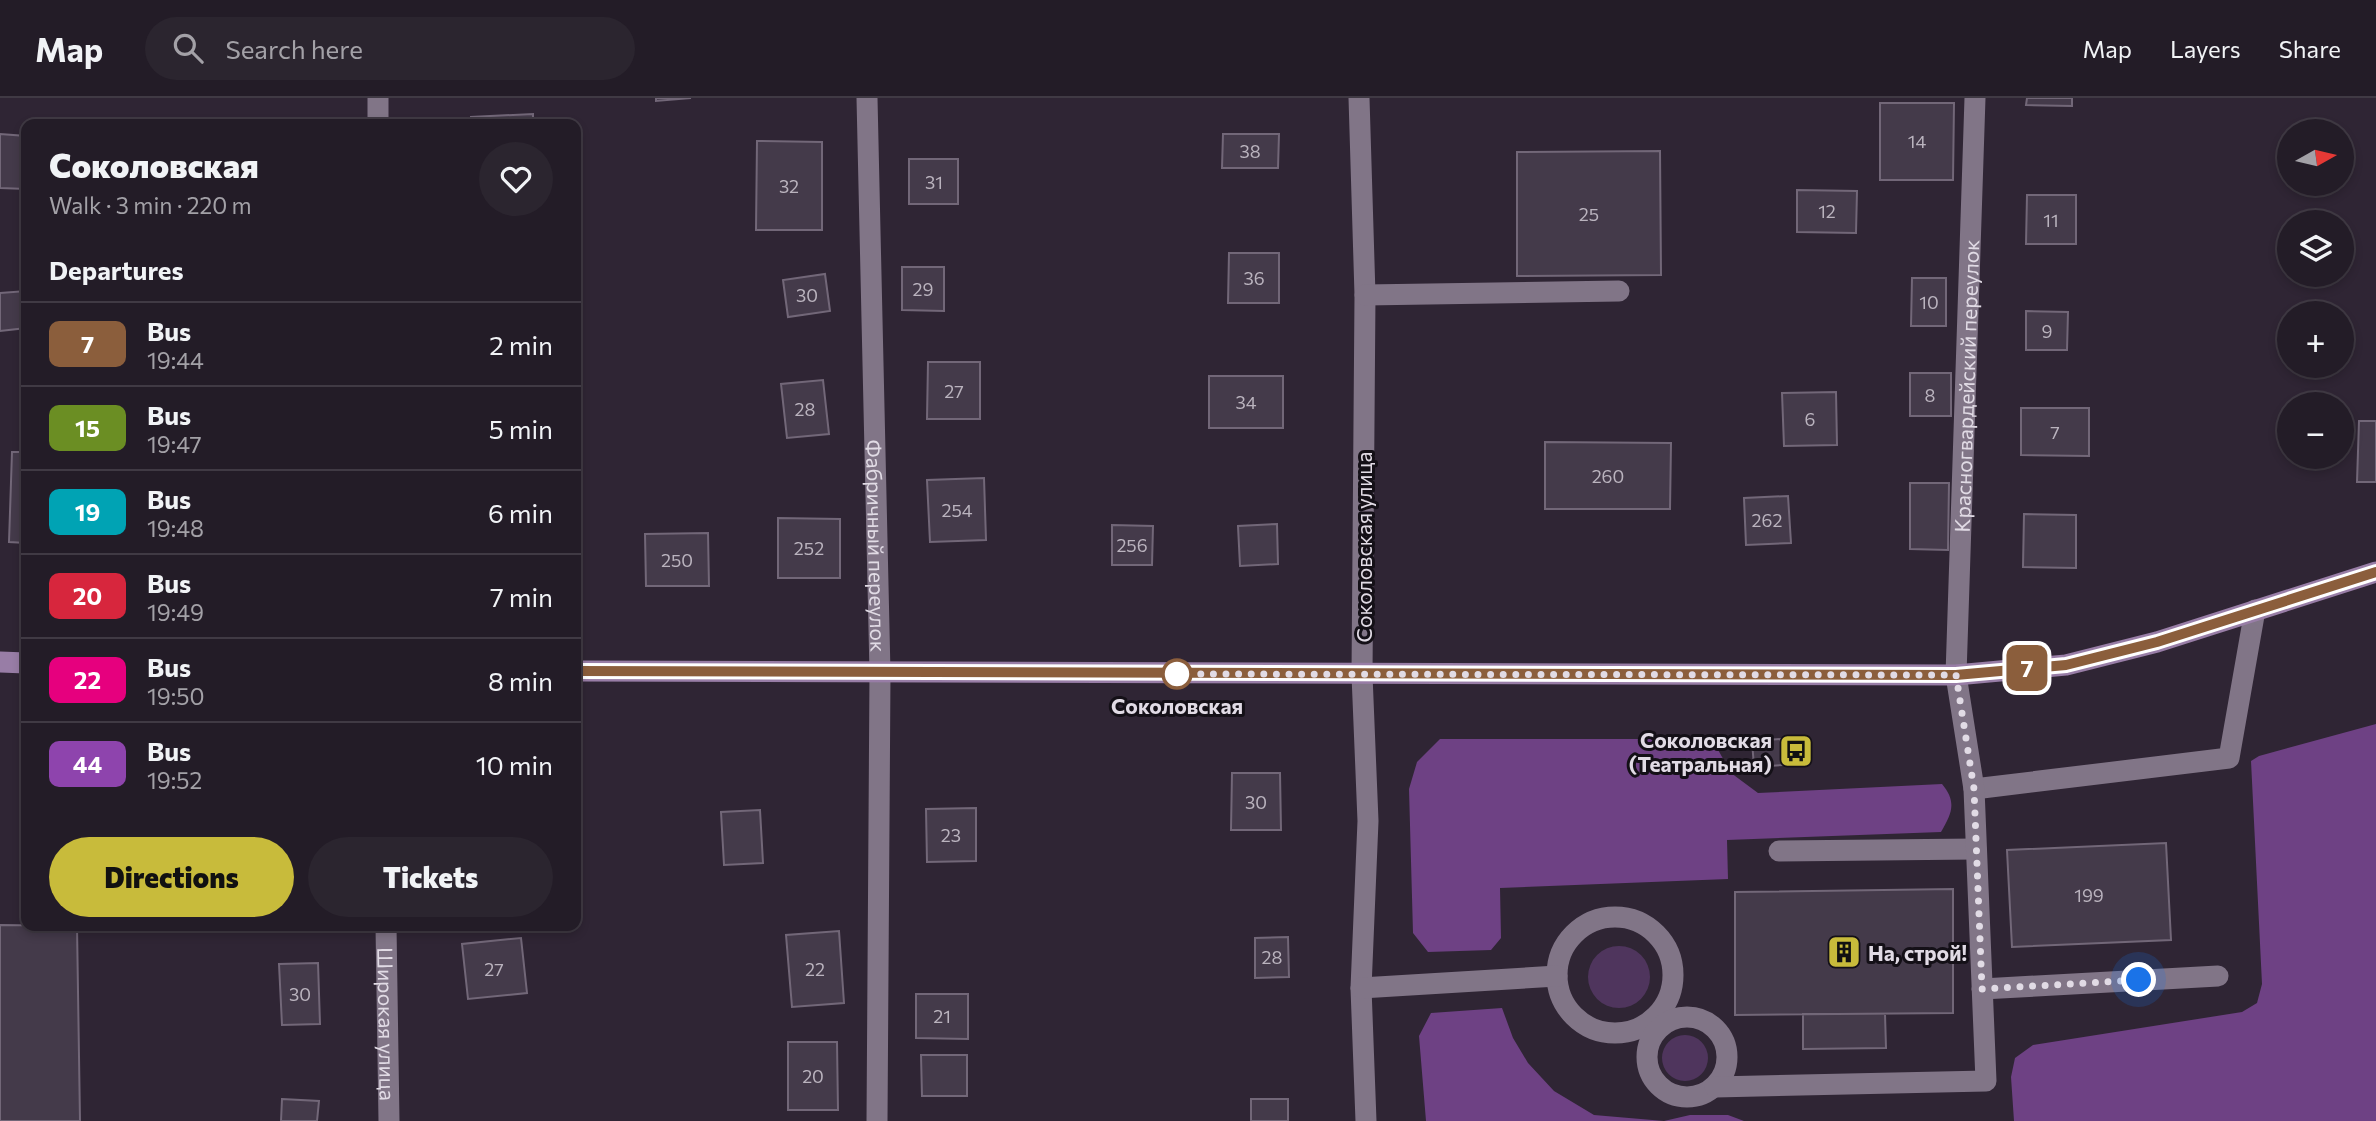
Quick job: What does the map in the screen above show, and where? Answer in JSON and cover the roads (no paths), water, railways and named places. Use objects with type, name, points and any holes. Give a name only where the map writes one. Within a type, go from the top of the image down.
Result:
[{"type":"main road","points":[[581,671],[1956,675],[2066,665],[2157,642],[2376,572]]},
{"type":"main road","points":[[0,662],[21,663]]},
{"type":"street","points":[[378,98],[378,119]]},
{"type":"street","name":"Фабричный переулок","points":[[867,98],[880,673],[877,1121]]},
{"type":"street","name":"Соколовская улица","points":[[1359,98],[1365,295],[1362,675],[1368,821],[1361,988],[1366,1121]]},
{"type":"street","name":"Красногвардейский переулок","points":[[1715,1087],[1986,1081],[1974,789],[1956,675],[1975,98]]},
{"type":"street","points":[[1365,295],[1619,291]]},
{"type":"street","points":[[1974,789],[2229,758],[2255,610]]},
{"type":"street","points":[[1779,851],[1976,849]]},
{"type":"street","points":[[1613,917],[1633,920],[1658,936],[1669,952],[1674,972],[1669,999],[1652,1021],[1636,1030],[1617,1034],[1599,1031],[1575,1018],[1564,1003],[1557,976],[1560,956],[1570,939],[1594,921],[1613,917]]},
{"type":"street","name":"Широкая улица","points":[[386,931],[389,1121]]},
{"type":"street","points":[[1361,988],[1557,976]]},
{"type":"street","points":[[1982,989],[2218,976]]},
{"type":"street","points":[[1617,1034],[1656,1084],[1678,1097],[1691,1098],[1715,1087],[1723,1077],[1727,1064],[1723,1038],[1703,1020],[1677,1018],[1654,1033],[1648,1045],[1649,1072]]},
{"type":"place","name":"Соколовская","points":[[1177,674]]},
{"type":"place","name":"Соколовская (Театральная)","points":[[1796,751]]},
{"type":"place","name":"На, строй!","points":[[1844,952]]}]
